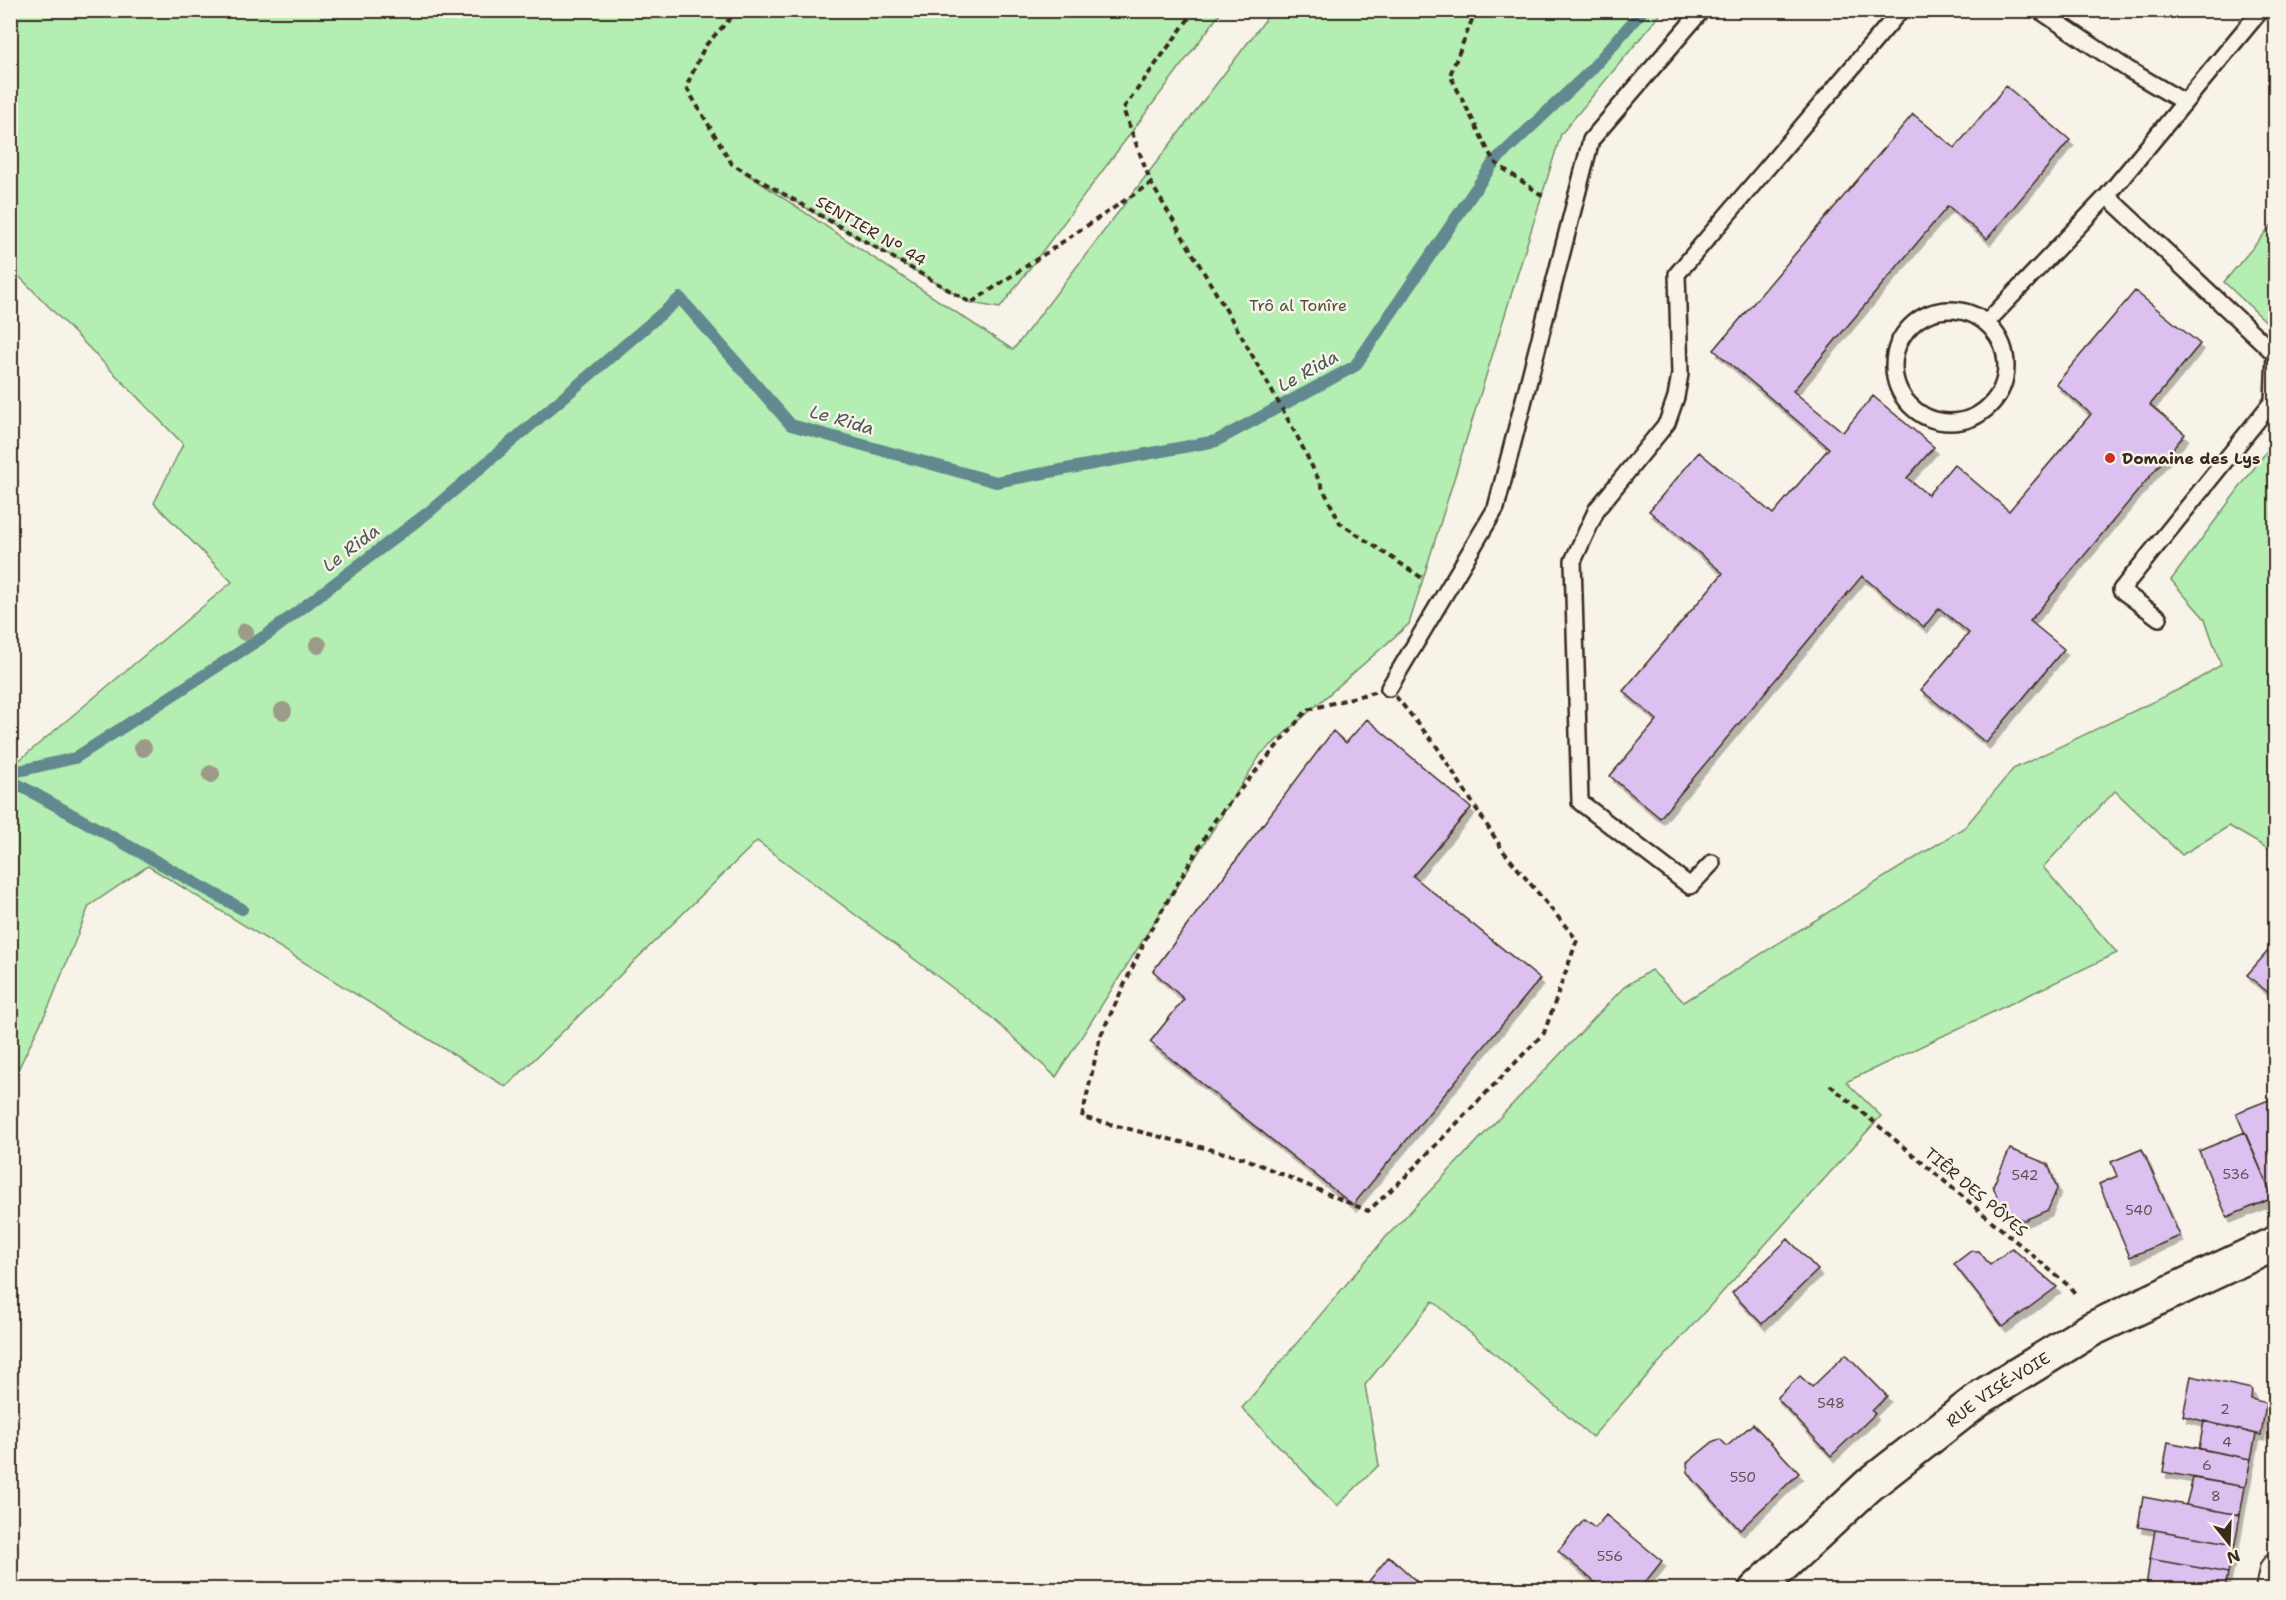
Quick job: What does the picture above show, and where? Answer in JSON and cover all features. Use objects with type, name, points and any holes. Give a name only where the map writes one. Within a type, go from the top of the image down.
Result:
[{"type":"street","name":"RUE VISÉ-VOIE","points":[[1756,1590],[1869,1485],[1983,1396],[2099,1326],[2276,1243]]},
{"type":"street","points":[[2272,1590],[2276,1570]]},
{"type":"lane","points":[[1389,688],[1496,508],[1591,140],[1702,10]]},
{"type":"lane","points":[[1712,863],[1690,886],[1580,802],[1574,561],[1597,509],[1668,423],[1680,374],[1677,274],[1901,10]]},
{"type":"lane","points":[[2039,10],[2129,70],[2184,102]]},
{"type":"lane","points":[[1987,322],[2107,196],[2261,10]]},
{"type":"lane","points":[[2107,196],[2275,354],[2273,401],[2121,590],[2159,618]]},
{"type":"lane","points":[[1956,309],[1972,313],[1987,322],[1998,335],[2006,352],[2007,370],[2003,387],[1994,402],[1979,414],[1962,421],[1944,422],[1926,417],[1911,407],[1900,393],[1894,375],[1894,357],[1899,340],[1910,325],[1924,315],[1940,310],[1956,309]]},
{"type":"path","name":"SENTIER N° 44","points":[[738,10],[705,46],[686,87],[732,164],[971,303],[1151,183]]},
{"type":"path","points":[[1196,10],[1123,110],[1151,183],[1248,347],[1297,436],[1340,523],[1445,593]]},
{"type":"path","points":[[1476,10],[1450,75],[1494,162],[1572,215]]},
{"type":"path","points":[[1389,688],[1437,747],[1504,852],[1577,940],[1544,1033],[1404,1178],[1368,1211],[1244,1158],[1082,1117],[1100,1037],[1147,936],[1215,820],[1307,710],[1389,688]]},
{"type":"path","name":"TIÊR DES PÔYES","points":[[1830,1085],[2069,1286],[2099,1326]]},
{"type":"green space","name":"Trô al Tonîre","points":[[13,11],[1222,11],[1000,308],[971,303],[744,172],[1013,350],[1272,11],[1663,11],[1561,134],[1409,624],[1261,754],[1056,1077],[990,1016],[757,841],[506,1087],[148,866],[89,906],[50,1004],[11,1084],[11,767],[232,582],[154,503],[183,444],[11,268],[10,13]]},
{"type":"green space","points":[[2275,221],[2275,330],[2224,282]]},
{"type":"green space","points":[[2275,440],[2275,853],[2229,826],[2182,855],[2115,791],[2043,867],[2117,953],[1846,1082],[1881,1116],[1592,1437],[1433,1301],[1365,1385],[1379,1465],[1337,1506],[1242,1408],[1386,1237],[1624,987],[1651,970],[1684,1002],[1965,827],[2013,769],[2190,684],[2221,665],[2205,619],[2171,580]]},
{"type":"building","name":"Domaine des Lys","points":[[2006,86],[2070,140],[1987,239],[1948,206],[1793,391],[1843,432],[1873,396],[1934,447],[1907,478],[1928,495],[1954,464],[2009,511],[2091,414],[2056,384],[2135,291],[2200,344],[2150,405],[2185,434],[2030,621],[2064,649],[1986,743],[1921,690],[1969,633],[1939,608],[1924,627],[1862,576],[1660,818],[1610,776],[1657,720],[1623,691],[1723,573],[1649,511],[1699,452],[1773,514],[1829,448],[1714,350],[1913,114],[1955,148]]},
{"type":"building","points":[[1367,719],[1471,808],[1413,876],[1540,979],[1353,1205],[1150,1042],[1184,999],[1153,971],[1333,731],[1346,743]]},
{"type":"building","points":[[2276,942],[2276,999],[2247,975]]},
{"type":"building","points":[[2276,1097],[2276,1197],[2273,1198],[2236,1113]]},
{"type":"building","points":[[2245,1132],[2273,1198],[2227,1217],[2199,1151]]},
{"type":"building","points":[[2010,1149],[2048,1164],[2057,1189],[2048,1210],[2025,1220],[2003,1212],[1993,1186]]},
{"type":"building","points":[[2142,1149],[2180,1236],[2130,1257],[2099,1184],[2117,1176],[2111,1162]]},
{"type":"building","points":[[1788,1239],[1818,1270],[1762,1324],[1732,1293]]},
{"type":"building","points":[[2012,1248],[2057,1287],[2003,1327],[1954,1264],[1971,1251],[1979,1251],[1990,1265]]},
{"type":"building","points":[[1846,1354],[1887,1396],[1872,1411],[1875,1414],[1831,1456],[1777,1398],[1800,1376],[1812,1387]]},
{"type":"building","points":[[2191,1376],[2252,1389],[2251,1399],[2266,1403],[2261,1435],[2183,1416]]},
{"type":"building","points":[[2204,1421],[2256,1434],[2251,1459],[2199,1449]]},
{"type":"building","points":[[1753,1424],[1799,1473],[1740,1530],[1694,1480],[1688,1472],[1687,1463],[1714,1441],[1720,1439],[1727,1446]]},
{"type":"building","points":[[2168,1442],[2251,1459],[2245,1487],[2163,1472]]},
{"type":"building","points":[[2193,1478],[2245,1487],[2240,1515],[2186,1505]]},
{"type":"building","points":[[2143,1497],[2240,1515],[2235,1544],[2138,1527]]},
{"type":"building","points":[[1606,1515],[1662,1561],[1639,1590],[1604,1590],[1558,1551],[1584,1520],[1595,1528]]},
{"type":"building","points":[[2155,1530],[2235,1544],[2228,1573],[2150,1559]]},
{"type":"building","points":[[1389,1556],[1426,1590],[1362,1590]]},
{"type":"building","points":[[2150,1559],[2228,1573],[2225,1590],[2159,1590],[2146,1587]]},
{"type":"building","points":[[2118,1581],[2146,1587],[2159,1590],[2116,1590]]},
{"type":"waterway","name":"Le Rida","points":[[10,773],[75,758],[268,634],[430,511],[680,298],[791,425],[996,482],[1216,441],[1355,366],[1494,162],[1590,71],[1643,10]]},
{"type":"waterway","points":[[10,780],[242,909]]},
{"type":"place","name":"Domaine des Lys","points":[[2110,458]]}]
